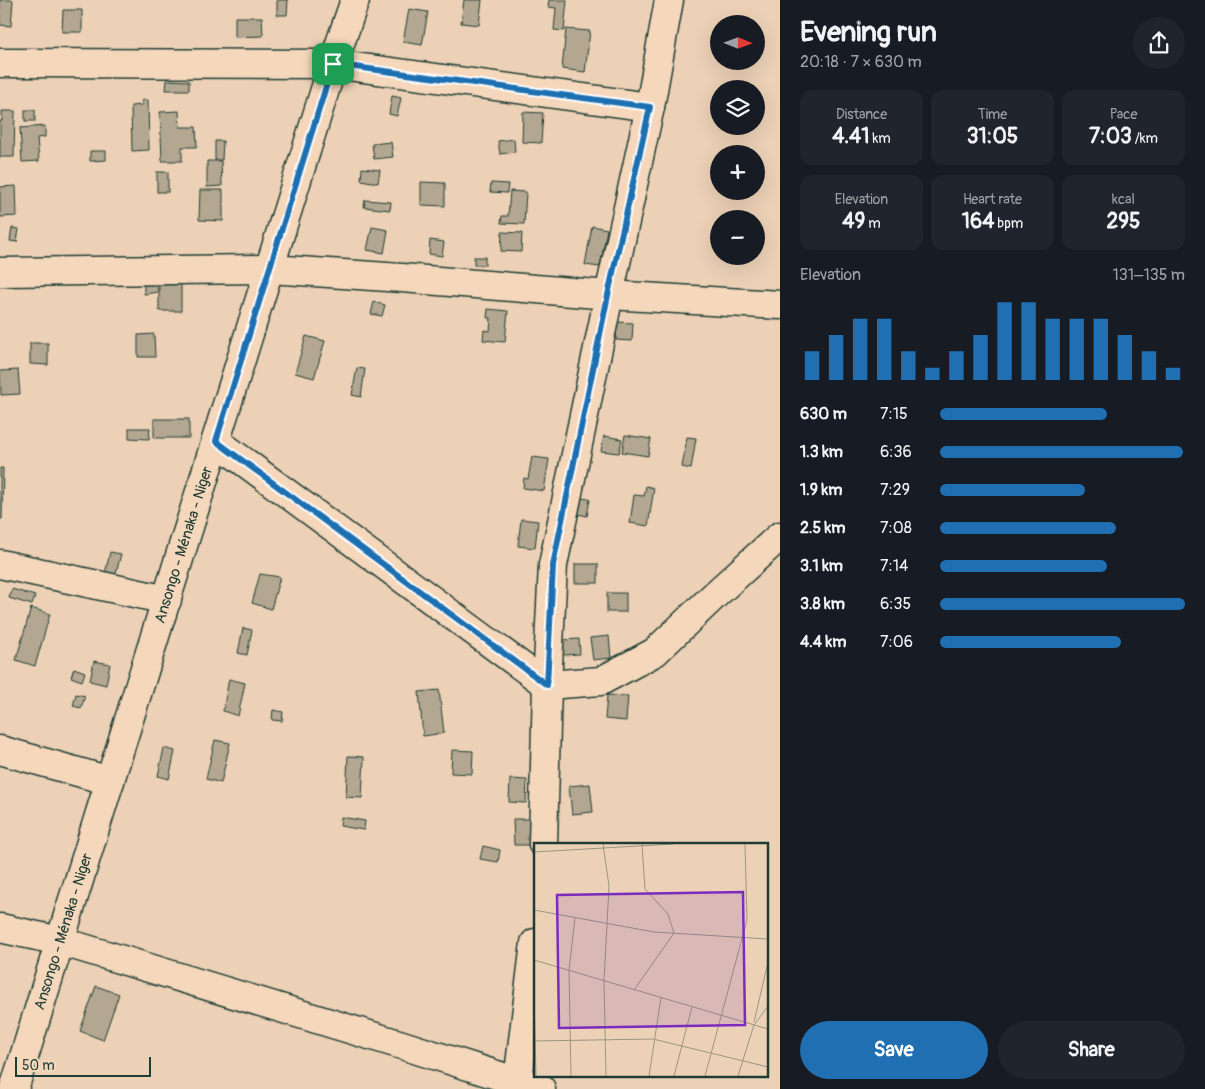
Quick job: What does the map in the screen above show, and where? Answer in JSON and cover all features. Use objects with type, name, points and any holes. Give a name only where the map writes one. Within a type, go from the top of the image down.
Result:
[{"type":"street","name":"Ansongo - Ménaka - Niger","points":[[14,1089],[333,64],[355,0]]},
{"type":"street","points":[[543,843],[547,685],[553,565],[608,295],[650,107],[669,0]]},
{"type":"street","points":[[0,63],[333,64],[650,107]]},
{"type":"street","points":[[0,272],[270,270],[402,278],[608,295],[780,305]]},
{"type":"street","points":[[216,441],[547,685],[601,681],[655,652],[780,536]]},
{"type":"street","points":[[0,564],[167,600]]},
{"type":"street","points":[[0,750],[110,781]]},
{"type":"street","points":[[0,928],[60,942],[402,1045],[525,1087],[534,957]]},
{"type":"building","points":[[0,0],[13,0],[11,26],[0,25]]},
{"type":"building","points":[[277,0],[288,0],[287,15],[277,15]]},
{"type":"building","points":[[464,0],[482,0],[479,25],[461,23]]},
{"type":"building","points":[[549,0],[567,0],[564,31],[554,30],[556,8],[548,7]]},
{"type":"building","points":[[409,9],[428,12],[422,45],[403,42]]},
{"type":"building","points":[[63,10],[82,10],[82,32],[62,32]]},
{"type":"building","points":[[235,17],[262,17],[263,36],[235,37]]},
{"type":"building","points":[[566,29],[590,31],[585,72],[562,69]]},
{"type":"building","points":[[167,80],[189,81],[189,90],[166,90]]},
{"type":"building","points":[[392,96],[401,98],[397,116],[389,114]]},
{"type":"building","points":[[142,100],[148,100],[149,150],[132,151],[131,106],[142,105]]},
{"type":"building","points":[[25,110],[35,110],[35,121],[25,121]]},
{"type":"building","points":[[2,111],[15,111],[14,157],[0,157],[0,121],[2,121]]},
{"type":"building","points":[[179,111],[180,127],[196,127],[197,147],[182,147],[182,161],[162,161],[160,112]]},
{"type":"building","points":[[523,112],[543,113],[541,143],[522,142]]},
{"type":"building","points":[[45,126],[45,137],[37,138],[39,161],[22,162],[20,128]]},
{"type":"building","points":[[514,139],[515,152],[500,154],[498,141]]},
{"type":"building","points":[[215,141],[223,141],[222,160],[215,160]]},
{"type":"building","points":[[391,142],[393,157],[374,159],[372,144]]},
{"type":"building","points":[[90,151],[106,151],[106,160],[90,161]]},
{"type":"building","points":[[207,161],[221,161],[222,186],[207,187]]},
{"type":"building","points":[[362,168],[380,170],[378,183],[361,180]]},
{"type":"building","points":[[157,172],[168,172],[168,192],[157,192]]},
{"type":"building","points":[[421,182],[445,183],[445,206],[421,205]]},
{"type":"building","points":[[491,183],[508,184],[507,193],[490,192]]},
{"type":"building","points":[[16,186],[17,216],[0,217],[0,187]]},
{"type":"building","points":[[200,190],[223,190],[223,221],[199,220]]},
{"type":"building","points":[[510,191],[526,192],[524,224],[501,223],[502,216],[508,216]]},
{"type":"building","points":[[365,200],[391,202],[390,210],[364,207]]},
{"type":"building","points":[[592,226],[607,229],[600,267],[585,265]]},
{"type":"building","points":[[372,227],[388,230],[384,253],[367,250]]},
{"type":"building","points":[[12,228],[19,229],[17,242],[10,241]]},
{"type":"building","points":[[502,232],[522,233],[521,252],[501,251]]},
{"type":"building","points":[[430,240],[444,242],[442,256],[429,254]]},
{"type":"building","points":[[474,257],[485,257],[485,265],[474,265]]},
{"type":"building","points":[[157,282],[158,292],[144,294],[144,283]]},
{"type":"building","points":[[159,282],[181,283],[181,311],[159,311]]},
{"type":"building","points":[[374,302],[385,305],[382,316],[371,314]]},
{"type":"building","points":[[488,309],[508,311],[505,342],[483,340],[484,330],[490,331],[491,318],[487,318]]},
{"type":"building","points":[[617,322],[633,323],[632,341],[616,340]]},
{"type":"building","points":[[154,334],[155,357],[138,357],[138,335]]},
{"type":"building","points":[[306,336],[325,341],[314,378],[295,373]]},
{"type":"building","points":[[30,343],[48,343],[48,365],[30,364]]},
{"type":"building","points":[[357,368],[365,369],[361,397],[352,395]]},
{"type":"building","points":[[18,370],[20,394],[1,395],[0,371]]},
{"type":"building","points":[[154,419],[189,419],[189,438],[154,438]]},
{"type":"building","points":[[129,428],[150,428],[149,439],[129,438]]},
{"type":"building","points":[[625,435],[651,439],[648,456],[622,452]]},
{"type":"building","points":[[604,436],[622,439],[619,453],[601,451]]},
{"type":"building","points":[[687,437],[696,438],[691,469],[682,467]]},
{"type":"building","points":[[532,457],[549,459],[544,491],[523,488],[524,478],[528,479]]},
{"type":"building","points":[[0,468],[3,468],[2,519],[0,519]]},
{"type":"building","points":[[646,486],[654,488],[648,526],[630,523],[634,495],[644,496]]},
{"type":"building","points":[[581,498],[590,499],[587,516],[578,514]]},
{"type":"building","points":[[521,519],[538,521],[535,548],[518,546]]},
{"type":"building","points":[[110,552],[121,554],[115,577],[105,574]]},
{"type":"building","points":[[575,564],[598,564],[598,583],[575,583]]},
{"type":"building","points":[[260,574],[280,577],[271,609],[252,603]]},
{"type":"building","points":[[12,589],[35,596],[32,605],[9,598]]},
{"type":"building","points":[[607,593],[626,593],[626,612],[607,612]]},
{"type":"building","points":[[31,608],[50,614],[35,666],[16,660]]},
{"type":"building","points":[[243,628],[252,630],[247,655],[238,653]]},
{"type":"building","points":[[609,636],[611,658],[593,660],[590,638]]},
{"type":"building","points":[[579,639],[580,654],[563,655],[562,640]]},
{"type":"building","points":[[94,661],[110,664],[106,685],[90,681]]},
{"type":"building","points":[[74,668],[85,672],[82,681],[71,677]]},
{"type":"building","points":[[229,679],[245,683],[238,716],[223,711]]},
{"type":"building","points":[[439,690],[444,733],[423,736],[419,692]]},
{"type":"building","points":[[76,694],[85,696],[81,708],[73,706]]},
{"type":"building","points":[[607,695],[628,696],[626,721],[605,719]]},
{"type":"building","points":[[273,710],[283,712],[282,721],[272,720]]},
{"type":"building","points":[[215,740],[230,743],[221,783],[206,779]]},
{"type":"building","points":[[164,748],[175,751],[169,779],[158,776]]},
{"type":"building","points":[[452,750],[473,751],[472,774],[451,773]]},
{"type":"building","points":[[348,756],[364,757],[362,798],[346,797]]},
{"type":"building","points":[[510,779],[527,780],[526,803],[509,802]]},
{"type":"building","points":[[590,784],[593,812],[572,814],[569,786]]},
{"type":"building","points":[[341,817],[365,821],[364,830],[340,826]]},
{"type":"building","points":[[513,819],[533,819],[534,845],[514,845]]},
{"type":"building","points":[[483,846],[500,850],[498,862],[480,859]]},
{"type":"building","points":[[96,986],[119,994],[103,1040],[80,1031]]},
{"type":"route","points":[[333,64],[650,107],[608,295],[553,565],[547,685],[216,441],[333,64]]}]
